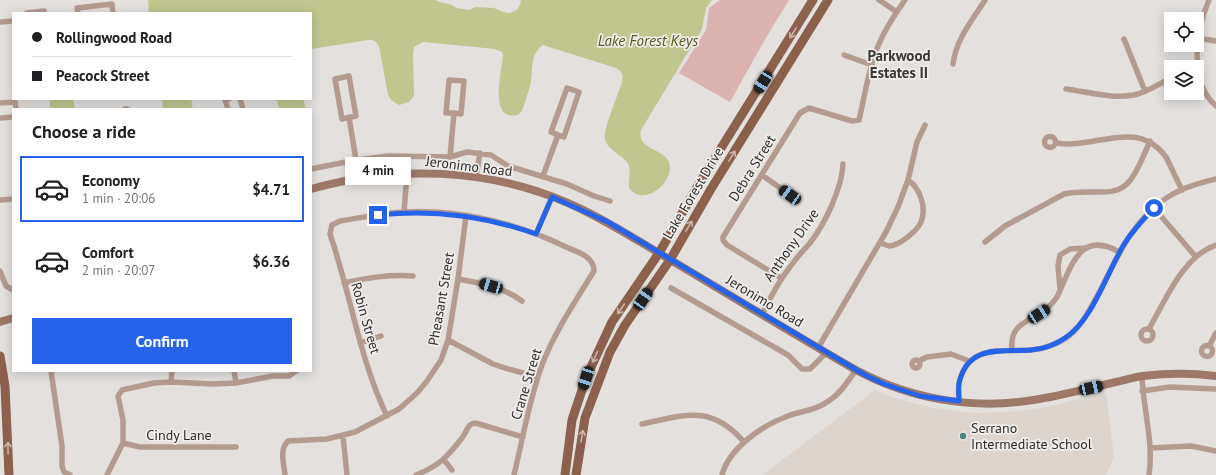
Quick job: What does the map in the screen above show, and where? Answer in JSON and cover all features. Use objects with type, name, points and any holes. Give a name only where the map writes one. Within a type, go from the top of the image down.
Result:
[{"type":"main road","name":"Lake Forest Drive","points":[[565,475],[572,420],[586,378],[612,322],[659,254],[700,182],[813,0]]},
{"type":"main road","name":"Lake Forest Drive","points":[[576,475],[585,418],[610,352],[625,325],[670,260],[711,189],[828,0]]},
{"type":"main road","name":"Jeronimo Road","points":[[312,189],[356,178],[381,175],[407,173],[440,174],[476,177],[512,184],[552,197],[608,222],[659,254],[856,370],[884,384],[920,396],[983,404],[1017,403],[1142,376],[1171,374],[1216,376]]},
{"type":"main road","points":[[0,322],[12,318]]},
{"type":"main road","points":[[0,356],[5,386],[9,475]]},
{"type":"street","points":[[879,0],[897,12]]},
{"type":"street","points":[[844,55],[872,65],[878,46],[905,0]]},
{"type":"street","points":[[953,64],[954,52],[984,0]]},
{"type":"street","points":[[1204,13],[1209,0]]},
{"type":"street","points":[[78,12],[77,8],[112,4],[113,12]]},
{"type":"street","points":[[0,22],[12,21]]},
{"type":"street","points":[[1124,39],[1145,91]]},
{"type":"street","points":[[1204,39],[1216,41]]},
{"type":"street","name":"Debra Street","points":[[781,278],[727,245],[723,240],[723,237],[800,113],[809,108],[852,121],[859,120],[872,65]]},
{"type":"street","points":[[349,76],[356,116],[349,117],[342,119],[334,79],[349,76]]},
{"type":"street","points":[[449,80],[464,81],[461,114],[454,113],[446,112],[449,80]]},
{"type":"street","points":[[1066,89],[1117,96],[1134,95],[1164,82]]},
{"type":"street","points":[[566,88],[579,92],[564,137],[558,135],[551,132],[566,88]]},
{"type":"street","points":[[1204,89],[1210,100],[1216,106]]},
{"type":"street","points":[[0,103],[15,102],[16,108]]},
{"type":"street","points":[[450,157],[454,113]]},
{"type":"street","points":[[0,118],[12,117]]},
{"type":"street","points":[[349,117],[356,160]]},
{"type":"street","points":[[818,348],[880,244],[898,207],[908,180],[917,142],[925,125]]},
{"type":"street","points":[[543,176],[558,135]]},
{"type":"street","points":[[1056,143],[1069,144],[1137,136],[1158,147],[1166,156],[1182,190]]},
{"type":"street","points":[[985,242],[1005,226],[1064,194],[1110,192],[1122,188],[1134,174],[1150,142]]},
{"type":"street","points":[[312,169],[356,160],[389,156],[418,155],[450,157],[467,152],[480,153],[494,156],[508,166],[543,176],[610,201]]},
{"type":"street","points":[[476,177],[480,153]]},
{"type":"street","name":"Anthony Drive","points":[[762,315],[781,278],[810,243],[823,221],[840,186],[843,176],[843,164]]},
{"type":"street","points":[[407,173],[404,212],[445,213],[466,216],[494,221],[536,234],[552,197]]},
{"type":"street","points":[[762,176],[790,195]]},
{"type":"street","points":[[959,401],[959,384],[969,361],[988,352],[1044,348],[1057,343],[1069,335],[1086,316],[1131,234],[1154,208],[1167,197],[1194,185],[1216,179]]},
{"type":"street","points":[[880,244],[891,245],[902,241],[921,222],[922,203],[917,188],[908,180]]},
{"type":"street","points":[[0,200],[12,199]]},
{"type":"street","points":[[1154,208],[1196,257]]},
{"type":"street","name":"Robin Street","points":[[387,416],[375,392],[330,234],[332,225],[340,221],[404,212]]},
{"type":"street","name":"Pheasant Street","points":[[285,475],[283,450],[284,444],[288,441],[327,439],[355,432],[387,416],[410,400],[427,381],[441,360],[448,340],[466,216]]},
{"type":"street","name":"Crane Street","points":[[514,475],[530,406],[542,365],[563,320],[594,271],[592,262],[584,256],[536,234]]},
{"type":"street","points":[[1060,290],[1058,266],[1060,255],[1070,249],[1085,248],[1102,244],[1120,252]]},
{"type":"street","points":[[1149,329],[1181,274],[1196,257],[1216,245]]},
{"type":"street","points":[[1012,350],[1011,343],[1014,332],[1018,326],[1048,307],[1057,297],[1075,259],[1085,248]]},
{"type":"street","points":[[0,271],[6,286],[12,289]]},
{"type":"street","points":[[344,283],[383,276],[413,276]]},
{"type":"street","points":[[458,279],[501,289],[513,294],[522,301]]},
{"type":"street","points":[[671,288],[788,355],[802,368],[810,369],[826,353]]},
{"type":"street","points":[[1209,346],[1216,333]]},
{"type":"street","points":[[360,343],[382,336]]},
{"type":"street","points":[[448,340],[493,364],[538,377]]},
{"type":"street","points":[[919,361],[927,357],[950,354],[969,361]]},
{"type":"street","points":[[722,475],[729,458],[744,442],[780,419],[811,410],[830,401],[837,395],[856,370]]},
{"type":"street","points":[[51,372],[62,446],[62,466],[64,472],[70,475]]},
{"type":"street","points":[[171,382],[172,372]]},
{"type":"street","points":[[234,372],[236,383]]},
{"type":"street","points":[[110,474],[123,443],[123,420],[118,396],[122,390],[129,387],[154,383],[236,383],[273,376],[284,377],[295,372]]},
{"type":"street","points":[[1142,376],[1142,391],[1150,448],[1151,464],[1149,475]]},
{"type":"street","points":[[1142,391],[1170,387],[1216,389]]},
{"type":"street","points":[[642,424],[691,414],[706,416],[725,424],[744,442]]},
{"type":"street","points":[[416,475],[444,460],[470,425],[479,424],[523,437]]},
{"type":"street","points":[[343,436],[347,475]]},
{"type":"street","name":"Cindy Lane","points":[[123,443],[140,447],[236,446]]},
{"type":"street","points":[[1150,448],[1191,446],[1216,451]]},
{"type":"street","points":[[444,460],[452,470]]},
{"type":"shaded area","points":[[720,0],[789,0],[730,102],[679,73],[706,30],[709,8]]},
{"type":"shaded area","name":"Serrano Intermediate School","points":[[875,390],[897,399],[934,408],[981,413],[1041,408],[1106,393],[1114,458],[1106,475],[762,475]]},
{"type":"water","name":"Lake Forest Keys","points":[[148,0],[435,0],[456,8],[470,10],[475,7],[494,8],[510,13],[517,10],[521,0],[712,0],[706,8],[702,29],[641,130],[643,142],[664,156],[668,160],[670,166],[666,180],[661,186],[655,191],[641,195],[635,193],[629,188],[629,166],[624,159],[609,147],[605,139],[608,120],[622,83],[622,74],[616,68],[543,45],[534,57],[531,84],[523,109],[519,114],[512,116],[504,112],[500,106],[499,89],[503,56],[502,52],[495,49],[423,42],[414,47],[413,53],[414,96],[409,102],[399,105],[391,100],[388,95],[379,46],[377,43],[370,40],[312,49],[312,12],[149,12]]},
{"type":"water","points":[[50,100],[73,100],[75,108],[50,108]]},
{"type":"water","points":[[162,100],[191,100],[193,108],[163,108]]},
{"type":"water","points":[[277,100],[303,100],[306,108],[279,108]]},
{"type":"place","name":"Serrano Intermediate School","points":[[963,436]]},
{"type":"district","name":"Parkwood Estates II","points":[[899,64]]},
{"type":"route","points":[[378,215],[404,212],[445,213],[494,221],[536,234],[552,197],[608,222],[659,254],[865,375],[884,384],[920,396],[959,401],[959,384],[965,366],[969,361],[979,355],[997,351],[1044,348],[1057,343],[1069,335],[1086,316],[1123,245],[1154,208]]}]
